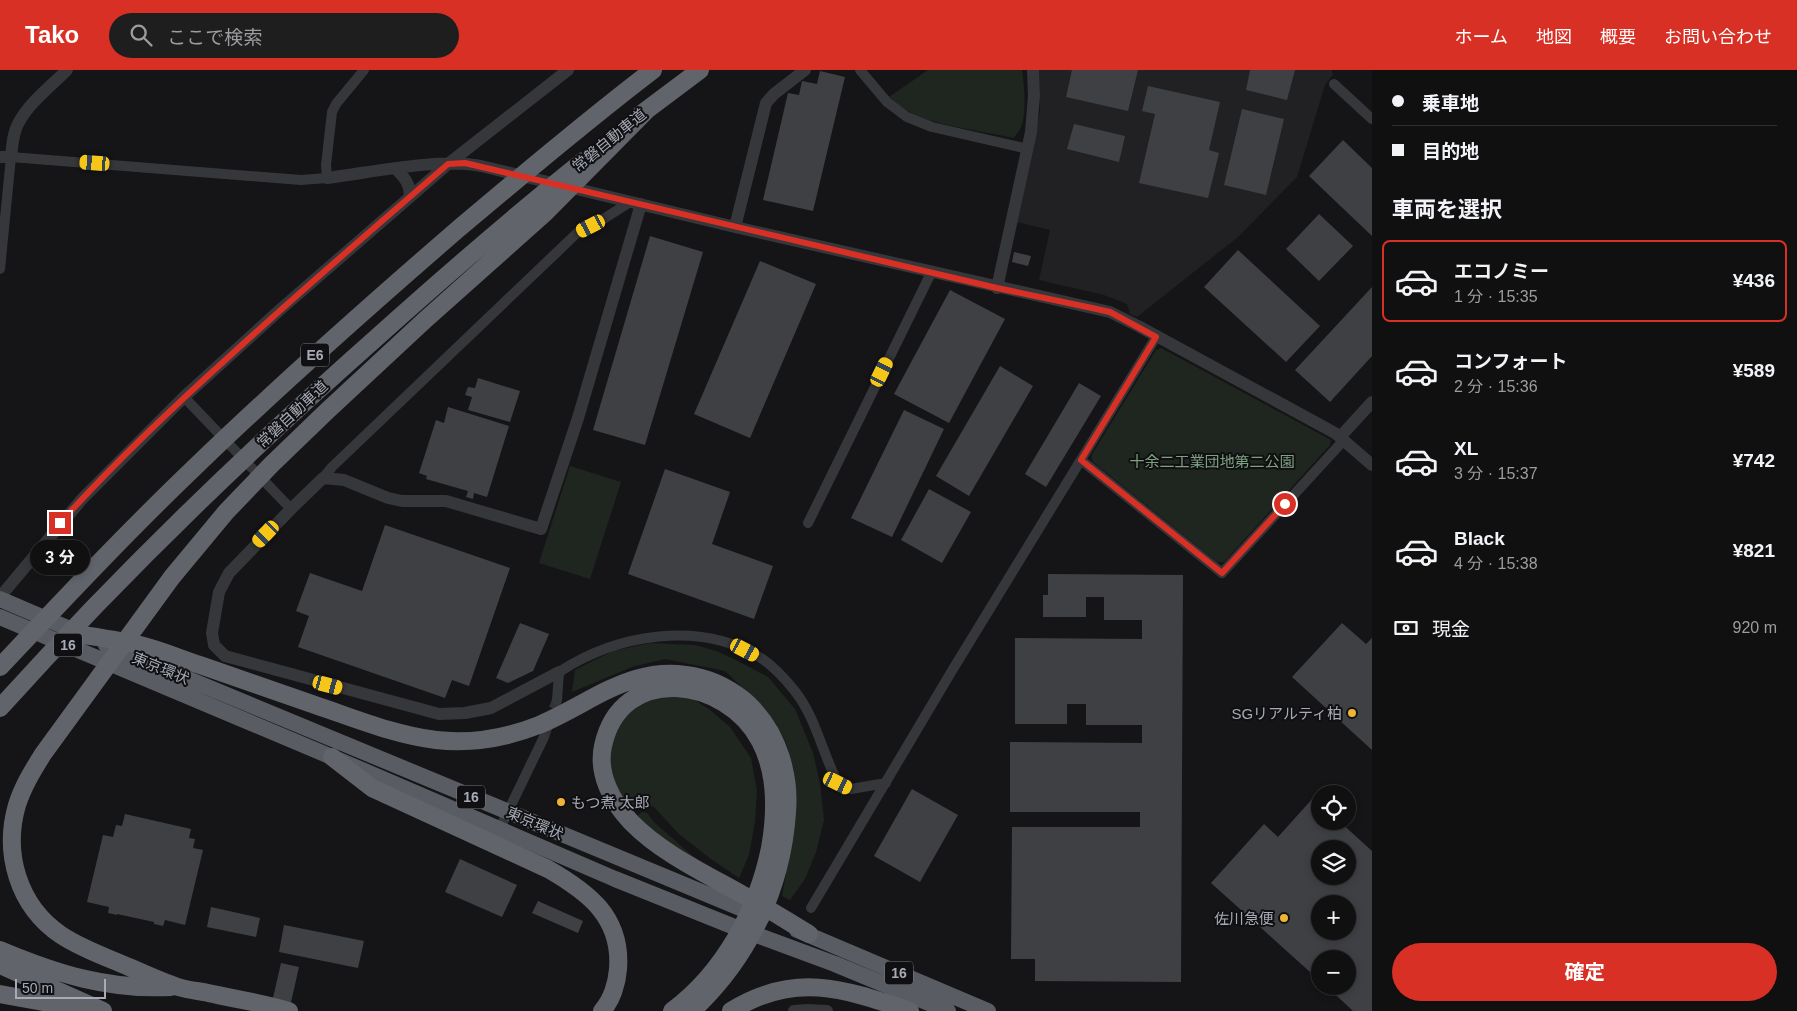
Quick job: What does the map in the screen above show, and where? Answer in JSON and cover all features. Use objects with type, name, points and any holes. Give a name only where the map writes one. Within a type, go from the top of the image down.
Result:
[{"type":"highway","name":"常磐自動車道","points":[[0,667],[96,565],[195,467],[290,378],[390,288],[509,186],[654,70]]},
{"type":"highway","name":"常磐自動車道","points":[[0,708],[110,591],[212,488],[305,401],[529,205],[648,109],[700,70]]},
{"type":"highway","points":[[289,1011],[179,987],[92,953],[52,928],[32,908],[16,875],[12,856],[13,820],[24,785],[43,754],[172,577],[226,512],[271,465],[334,405],[425,320],[546,212],[648,109]]},
{"type":"highway","name":"16","points":[[0,598],[83,635]]},
{"type":"highway","name":"東京環状","points":[[6,620],[134,657],[742,910],[809,934],[988,1011]]},
{"type":"highway","points":[[83,635],[134,657],[388,730],[437,740],[474,741],[500,738],[542,724],[618,685],[659,673],[676,673],[710,680],[739,696],[762,718],[771,732],[782,760],[787,798],[787,824],[784,847],[766,890]]},
{"type":"highway","name":"東京環状","points":[[134,657],[332,757],[499,830],[656,896],[835,964],[948,1011]]},
{"type":"highway","points":[[672,1011],[739,945],[761,918],[766,890],[774,815],[774,794],[767,756],[761,741],[747,722],[729,706],[715,697],[684,688],[666,688],[636,697],[624,706],[612,722],[606,735],[602,764],[611,796],[628,818],[649,838],[696,869],[809,934]]},
{"type":"highway","points":[[332,757],[372,788],[548,869],[572,883],[590,897],[611,924],[617,942],[619,958],[618,975],[613,991],[602,1011]]},
{"type":"highway","points":[[692,1011],[710,994],[739,945]]},
{"type":"highway","points":[[0,950],[66,975],[109,985],[145,988],[179,987]]},
{"type":"highway","points":[[0,965],[104,1011]]},
{"type":"highway","points":[[731,1011],[750,1000],[786,989],[824,987],[859,994],[910,1011]]},
{"type":"highway","points":[[0,994],[41,1000],[89,1011]]},
{"type":"street","points":[[0,269],[6,157],[18,123],[67,70]]},
{"type":"street","points":[[328,178],[326,165],[332,112],[336,104],[364,70]]},
{"type":"street","points":[[0,598],[82,499],[184,397],[282,308],[448,164],[568,70]]},
{"type":"street","points":[[735,226],[766,103],[774,94],[805,70]]},
{"type":"street","points":[[860,70],[887,102],[907,117],[932,127],[1028,149]]},
{"type":"street","points":[[997,288],[1034,116],[1033,70]]},
{"type":"street","points":[[1334,84],[1372,119]]},
{"type":"street","points":[[6,157],[301,180],[448,164],[465,163],[481,166],[932,271],[997,288],[1110,312],[1342,439],[1372,465]]},
{"type":"street","points":[[396,169],[405,178],[410,188],[410,197]]},
{"type":"street","points":[[323,478],[344,480],[388,498],[402,501],[446,501],[541,529],[569,446],[635,203]]},
{"type":"street","points":[[635,203],[577,233],[332,467],[323,478],[287,504],[229,573],[218,592],[212,633],[214,645],[224,656],[439,714],[465,713],[490,708],[559,672],[577,660],[599,651],[652,637],[676,635],[703,637],[724,642],[762,659],[795,691],[808,711],[838,783],[851,790],[886,783]]},
{"type":"street","points":[[808,523],[932,271]]},
{"type":"street","points":[[811,908],[1156,337]]},
{"type":"street","points":[[184,397],[287,504]]},
{"type":"street","points":[[1081,460],[1222,573],[1342,439],[1372,402]]},
{"type":"street","points":[[557,700],[559,672]]},
{"type":"street","points":[[499,830],[544,737]]},
{"type":"street","points":[[794,1011],[827,1011]]},
{"type":"shaded area","points":[[1039,70],[1332,70],[1333,75],[1325,85],[1297,177],[1238,237],[1137,317],[1130,314],[1127,304],[1104,295],[1039,280],[1050,230],[1017,222],[1040,112]]},
{"type":"green space","points":[[928,70],[1022,70],[1024,114],[1023,121],[1014,138],[931,121],[908,111],[889,97]]},
{"type":"green space","name":"十余二工業団地第二公園","points":[[1161,348],[1331,440],[1330,445],[1224,562],[1217,562],[1093,462],[1091,456],[1156,350]]},
{"type":"green space","points":[[570,466],[621,482],[590,579],[539,563]]},
{"type":"green space","points":[[651,643],[695,645],[734,659],[768,677],[795,709],[813,753],[820,783],[824,820],[816,852],[805,879],[790,900],[782,896],[792,839],[794,770],[785,740],[769,717],[746,691],[725,671],[665,659],[632,667],[572,692],[575,670],[613,651]]},
{"type":"green space","points":[[663,694],[692,698],[710,710],[730,727],[751,758],[757,791],[755,821],[749,855],[739,878],[679,834],[654,807],[644,804],[630,810],[616,790],[609,767],[608,747],[621,721],[637,704]]},
{"type":"green space","points":[[642,812],[647,813],[655,823],[704,866],[701,868],[636,817]]},
{"type":"building","points":[[1072,70],[1138,70],[1128,111],[1066,97]]},
{"type":"building","points":[[1250,70],[1295,70],[1287,100],[1246,90]]},
{"type":"building","points":[[820,71],[845,77],[813,211],[763,200],[788,93],[799,95],[802,81],[817,84]]},
{"type":"building","points":[[1148,86],[1220,102],[1209,150],[1219,153],[1208,198],[1139,183],[1155,114],[1142,111]]},
{"type":"building","points":[[1242,109],[1284,119],[1266,195],[1224,185]]},
{"type":"building","points":[[1074,124],[1125,136],[1119,162],[1067,149]]},
{"type":"building","points":[[1343,140],[1372,168],[1372,236],[1309,176]]},
{"type":"building","points":[[1319,214],[1353,246],[1319,281],[1286,249]]},
{"type":"building","points":[[650,236],[703,252],[645,445],[593,430]]},
{"type":"building","points":[[1238,250],[1320,326],[1286,362],[1204,287]]},
{"type":"building","points":[[1014,252],[1031,256],[1028,266],[1012,262]]},
{"type":"building","points":[[760,261],[816,284],[750,438],[694,414]]},
{"type":"building","points":[[1372,287],[1372,356],[1330,402],[1295,370]]},
{"type":"building","points":[[950,290],[1005,319],[949,423],[894,394]]},
{"type":"building","points":[[1000,366],[1033,386],[969,496],[936,476]]},
{"type":"building","points":[[478,378],[520,391],[510,422],[468,410],[472,397],[465,395],[468,387],[475,388]]},
{"type":"building","points":[[1079,383],[1101,396],[1046,487],[1025,474]]},
{"type":"building","points":[[448,407],[509,426],[487,497],[474,493],[473,499],[466,497],[468,491],[426,479],[427,476],[419,473],[436,420],[444,423]]},
{"type":"building","points":[[904,410],[944,429],[892,537],[851,518]]},
{"type":"building","points":[[665,469],[730,492],[712,544],[773,566],[754,619],[628,574]]},
{"type":"building","points":[[929,489],[971,512],[942,563],[901,540]]},
{"type":"building","points":[[385,525],[510,568],[469,686],[452,680],[445,698],[298,647],[309,616],[296,611],[310,573],[362,591]]},
{"type":"building","points":[[1048,574],[1183,575],[1181,982],[1035,981],[1035,959],[1011,959],[1012,827],[1140,827],[1140,812],[1010,812],[1010,742],[1142,743],[1142,725],[1086,725],[1086,704],[1067,704],[1067,724],[1015,724],[1015,638],[1142,639],[1142,620],[1104,620],[1104,597],[1086,597],[1086,617],[1043,617],[1043,595],[1048,595]]},
{"type":"building","points":[[520,623],[549,634],[533,671],[508,683],[496,678]]},
{"type":"building","name":"SGリアルティ柏","points":[[1342,623],[1366,644],[1372,638],[1372,750],[1292,677]]},
{"type":"building","points":[[912,789],[958,815],[920,882],[874,856]]},
{"type":"building","name":"佐川急便","points":[[1311,800],[1311,830],[1349,830],[1372,851],[1372,1011],[1353,1011],[1336,995],[1356,995],[1356,950],[1311,950],[1311,973],[1211,883],[1264,824],[1278,837]]},
{"type":"building","points":[[125,814],[191,829],[189,838],[195,839],[193,848],[203,850],[185,925],[165,920],[163,926],[154,924],[154,922],[108,913],[109,907],[87,902],[103,835],[113,837],[116,825],[122,826]]},
{"type":"building","points":[[460,859],[517,885],[502,917],[445,892]]},
{"type":"building","points":[[538,901],[583,921],[578,933],[532,913]]},
{"type":"building","points":[[211,907],[260,918],[256,937],[207,927]]},
{"type":"building","points":[[284,925],[364,941],[358,968],[279,952]]},
{"type":"building","points":[[281,963],[299,967],[289,1011],[270,1011]]},
{"type":"tunnel","points":[[544,737],[557,700]]},
{"type":"place","name":"SGリアルティ柏","points":[[1352,713]]},
{"type":"place","name":"もつ煮 太郎","points":[[561,802]]},
{"type":"place","name":"佐川急便","points":[[1284,918]]},
{"type":"route","points":[[60,523],[184,397],[282,308],[448,164],[465,163],[932,271],[997,288],[1110,312],[1156,337],[1081,460],[1222,573],[1285,504]]}]
